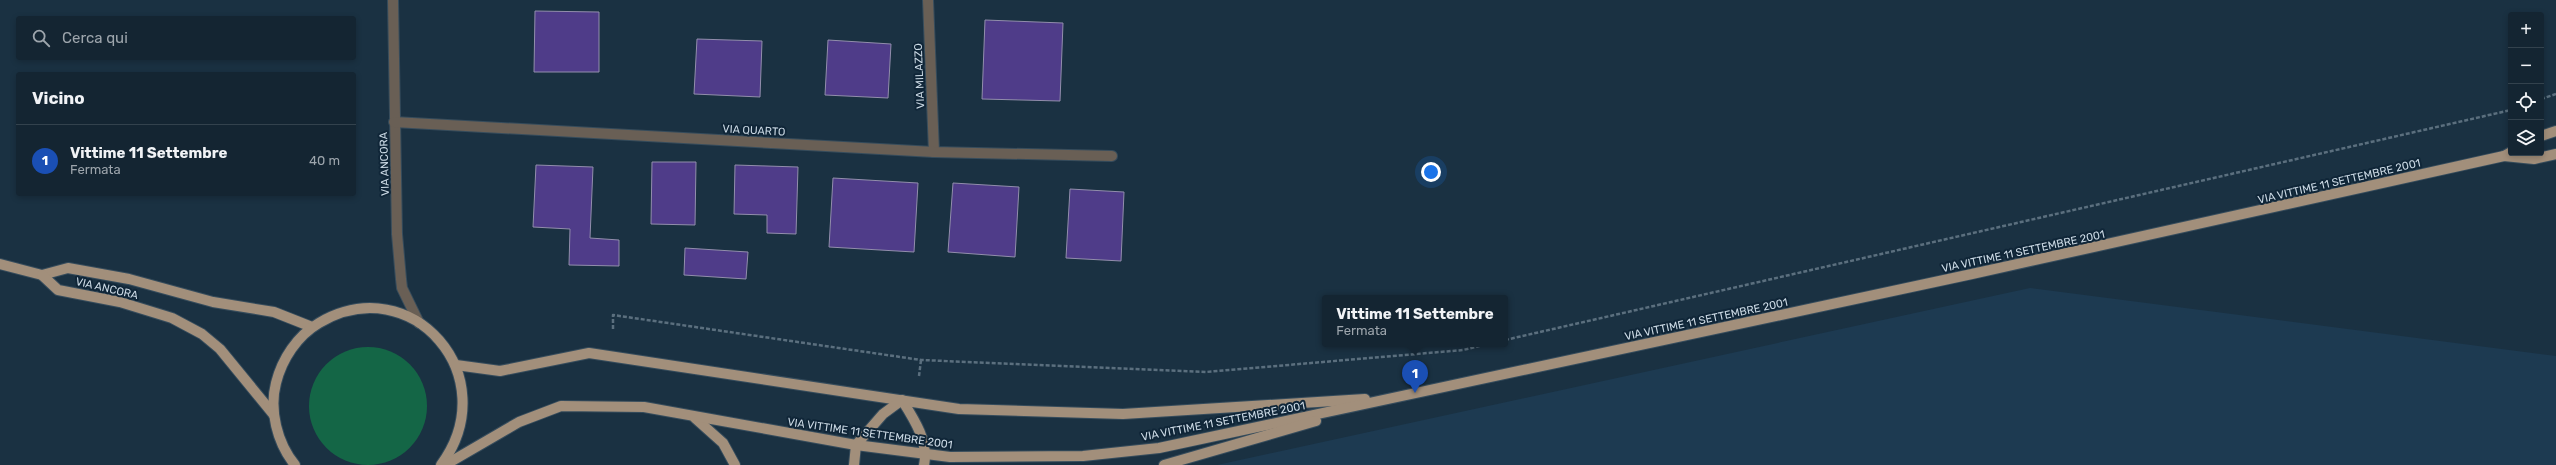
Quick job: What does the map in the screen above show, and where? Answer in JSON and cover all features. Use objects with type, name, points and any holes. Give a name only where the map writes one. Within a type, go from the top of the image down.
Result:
[{"type":"main road","points":[[2544,135],[2556,131]]},
{"type":"main road","name":"VIA VITTIME 11 SETTEMBRE 2001","points":[[445,465],[519,422],[561,406],[644,407],[856,445],[950,457],[1083,456],[1159,448],[1972,274],[2507,154],[2534,159],[2556,154]]},
{"type":"main road","name":"VIA ANCORA","points":[[0,264],[42,275],[58,290],[120,302],[172,318],[202,334],[220,349],[274,415]]},
{"type":"main road","name":"VIA ANCORA","points":[[42,275],[68,268],[129,279],[213,302],[274,312],[312,327]]},
{"type":"main road","name":"VIA ANCORA","points":[[295,465],[281,443],[274,415],[274,393],[278,375],[292,348],[312,327],[329,317],[352,310],[380,309],[398,313],[419,323],[433,333],[444,346],[456,365],[460,376],[464,403],[459,433],[452,449],[441,465]]},
{"type":"main road","name":"VIA VITTIME 11 SETTEMBRE 2001","points":[[456,365],[500,371],[589,353],[902,400],[959,410],[1123,414],[1398,397]]},
{"type":"main road","points":[[1164,465],[1398,397]]},
{"type":"main road","points":[[854,465],[856,445],[883,414],[902,400],[919,431],[926,454],[924,465]]},
{"type":"main road","points":[[693,416],[723,443],[735,465]]},
{"type":"street","name":"VIA ANCORA","points":[[393,0],[397,234],[402,288],[419,323]]},
{"type":"street","name":"VIA MILAZZO","points":[[928,0],[934,152]]},
{"type":"street","name":"VIA QUARTO","points":[[394,122],[934,152],[1112,156]]},
{"type":"path","points":[[2544,98],[2556,94]]},
{"type":"path","points":[[1508,339],[2508,111]]},
{"type":"path","points":[[613,315],[921,360],[1206,372],[1463,350],[1476,347]]},
{"type":"shaded area","points":[[2030,288],[2556,356],[2556,465],[1217,465]]},
{"type":"green space","points":[[368,347],[390,352],[401,357],[417,373],[422,384],[427,406],[422,428],[417,439],[401,455],[390,460],[368,465],[346,460],[335,455],[319,439],[314,428],[309,406],[314,384],[319,373],[335,357],[346,352]]},
{"type":"building","points":[[535,11],[599,12],[599,72],[534,72]]},
{"type":"building","points":[[985,20],[1063,23],[1060,101],[982,99]]},
{"type":"building","points":[[697,39],[762,41],[760,97],[694,94]]},
{"type":"building","points":[[828,40],[891,44],[888,98],[825,95]]},
{"type":"building","points":[[652,162],[696,162],[695,225],[651,224]]},
{"type":"building","points":[[536,165],[593,167],[590,238],[619,240],[619,266],[569,265],[570,229],[533,227]]},
{"type":"building","points":[[735,165],[798,167],[796,234],[767,233],[767,215],[734,214]]},
{"type":"building","points":[[833,178],[918,183],[914,252],[829,247]]},
{"type":"building","points":[[953,183],[1019,187],[1015,257],[948,252]]},
{"type":"building","points":[[1070,189],[1124,192],[1121,261],[1066,258]]},
{"type":"building","points":[[685,248],[748,252],[746,279],[684,275]]},
{"type":"place","name":"Vittime 11 Settembre","points":[[1415,393]]}]
